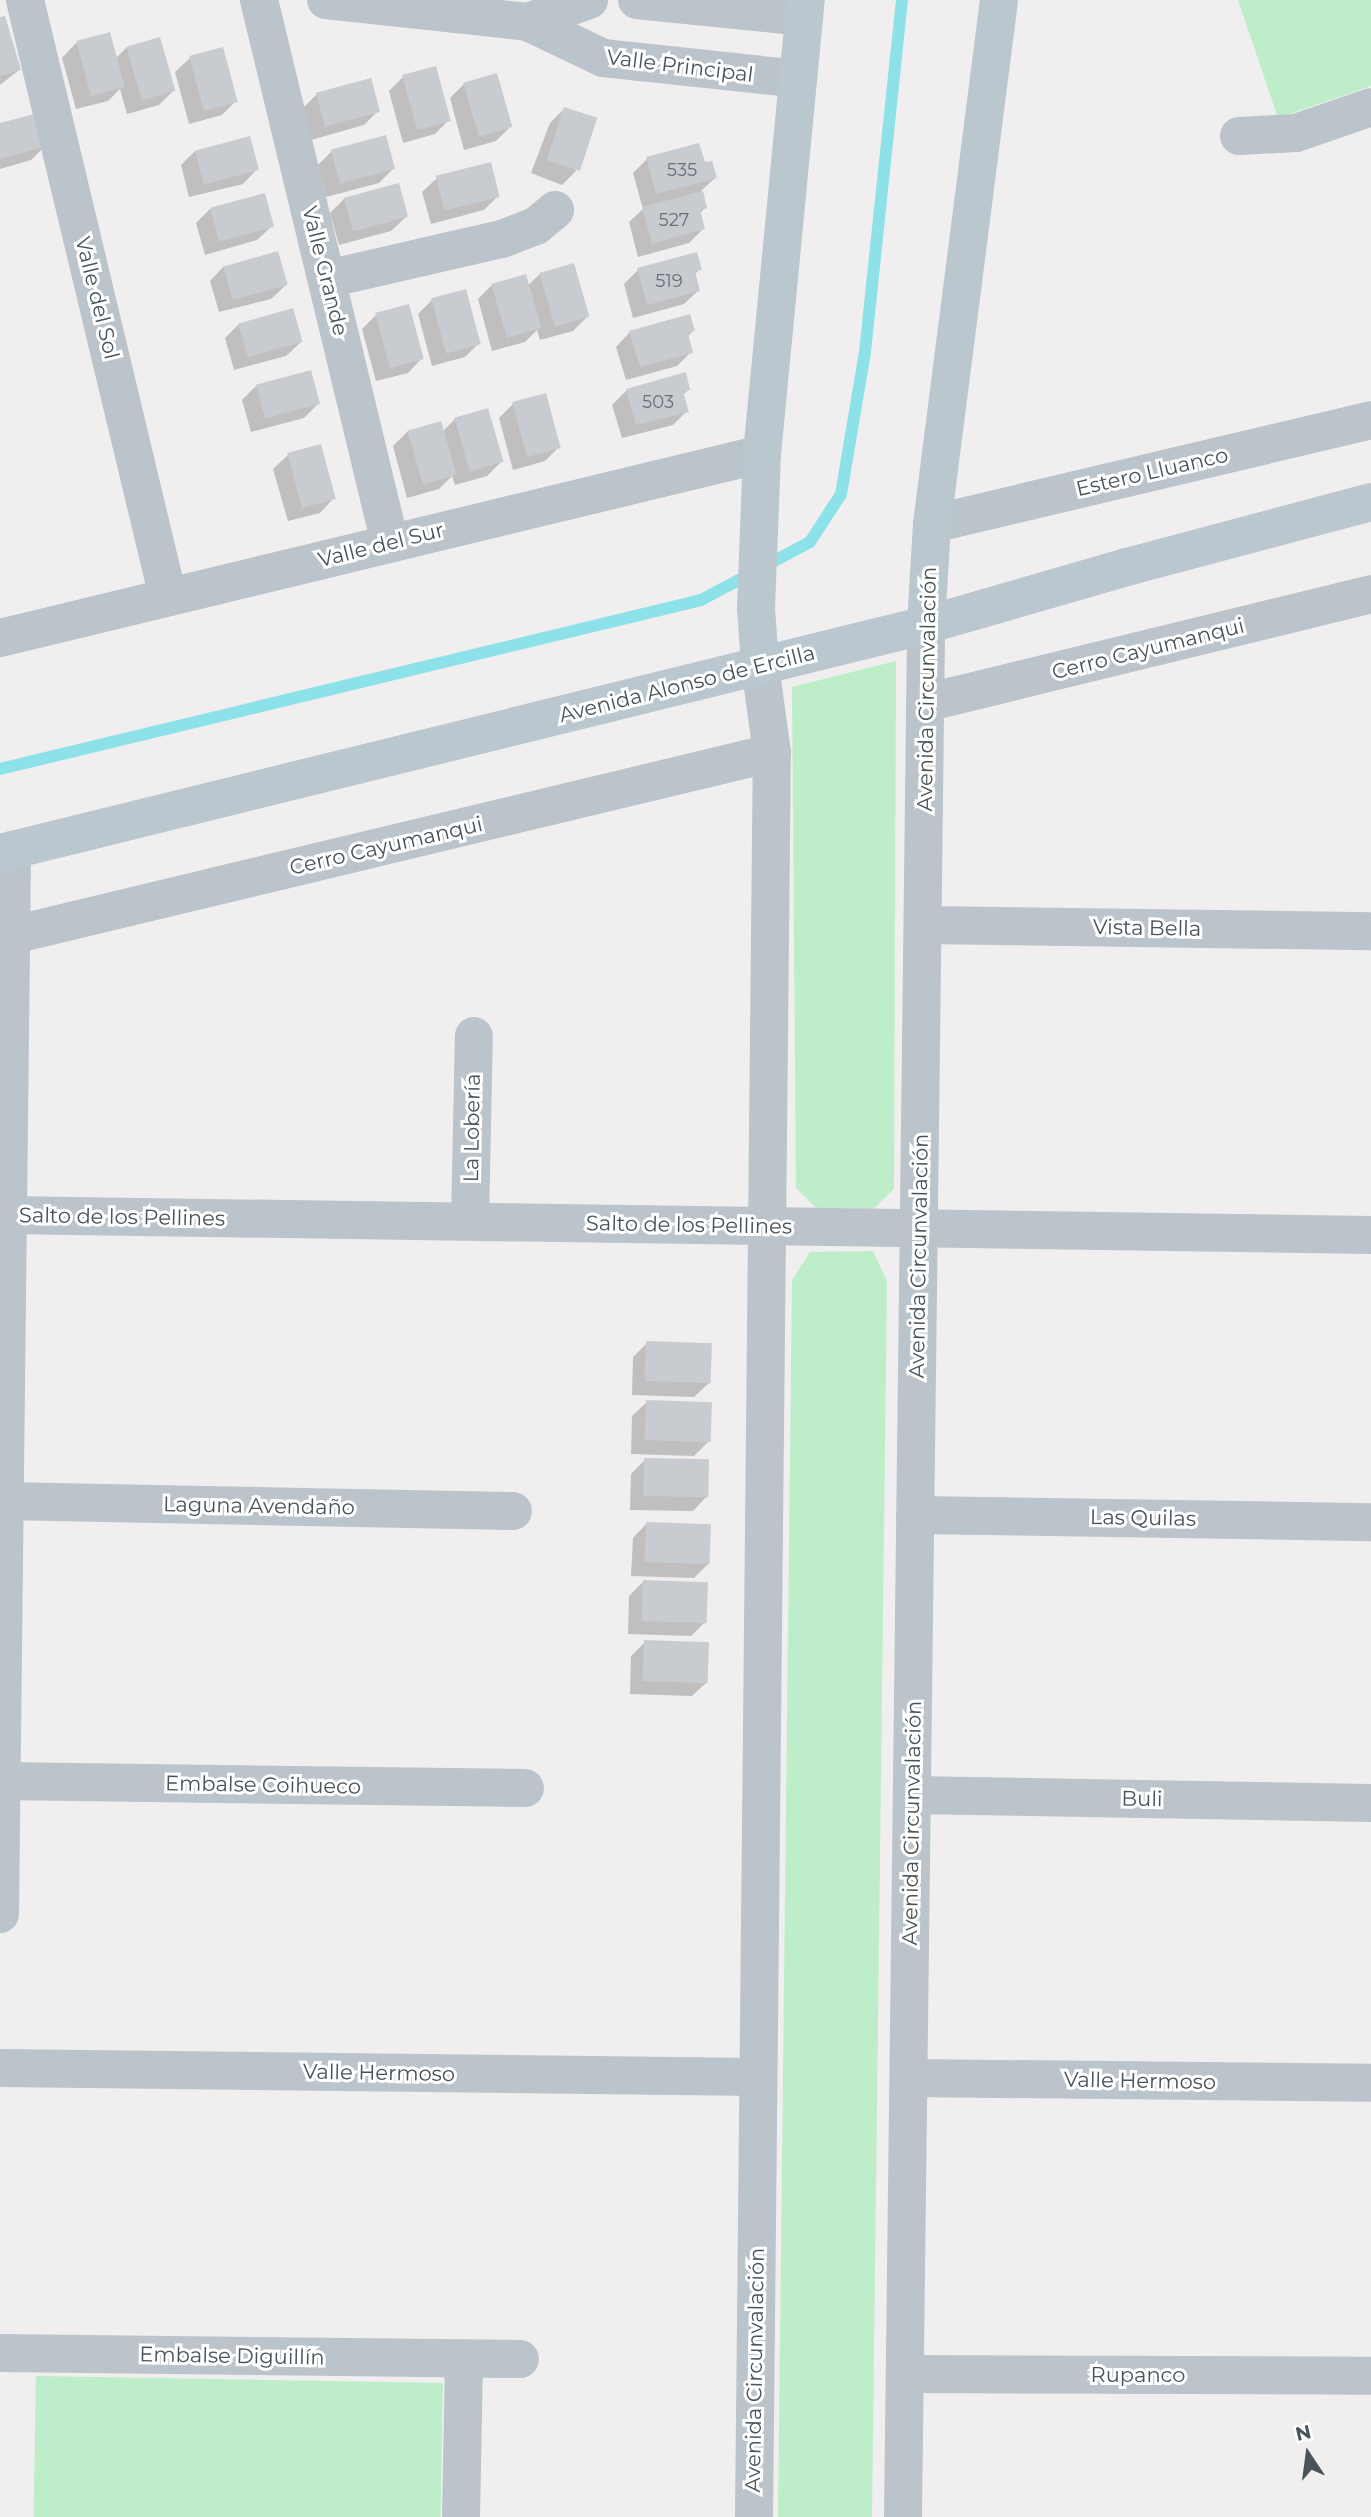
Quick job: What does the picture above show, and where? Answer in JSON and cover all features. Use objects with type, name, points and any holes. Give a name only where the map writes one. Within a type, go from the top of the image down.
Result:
[{"type":"main road","name":"Avenida Circunvalación","points":[[926,625],[932,524],[999,0]]},
{"type":"main road","name":"Avenida Circunvalación","points":[[760,665],[756,608],[762,454],[805,8]]},
{"type":"main road","name":"Avenida Alonso de Ercilla","points":[[6,852],[926,625],[1127,567],[1371,502]]},
{"type":"street","name":"Valle del Sol","points":[[25,0],[169,597]]},
{"type":"street","name":"Valle Grande","points":[[259,0],[390,543]]},
{"type":"street","name":"Valle Principal","points":[[326,0],[486,9],[528,22],[604,58],[798,79]]},
{"type":"street","name":"Valle Principal","points":[[528,22],[589,0]]},
{"type":"street","points":[[638,0],[805,8]]},
{"type":"street","points":[[1239,136],[1296,133],[1371,107]]},
{"type":"street","points":[[327,279],[502,239],[536,226],[555,210]]},
{"type":"street","name":"Estero Lluanco","points":[[932,524],[1371,420]]},
{"type":"street","name":"Valle del Sur","points":[[0,638],[762,454]]},
{"type":"street","name":"Cerro Cayumanqui","points":[[925,703],[1371,594]]},
{"type":"street","name":"Avenida Circunvalación","points":[[904,2517],[926,625]]},
{"type":"street","name":"Avenida Circunvalación","points":[[754,2517],[772,753],[760,665]]},
{"type":"street","name":"Cerro Cayumanqui","points":[[5,937],[772,753]]},
{"type":"street","points":[[0,1913],[8,1215],[6,852]]},
{"type":"street","name":"Vista Bella","points":[[923,925],[1371,931]]},
{"type":"street","name":"La Lobería","points":[[470,1221],[474,1036]]},
{"type":"street","name":"Salto de los Pellines","points":[[8,1215],[1371,1235]]},
{"type":"street","name":"Laguna Avendaño","points":[[4,1501],[513,1511]]},
{"type":"street","name":"Las Quilas","points":[[915,1515],[1371,1522]]},
{"type":"street","name":"Embalse Coihueco","points":[[1,1782],[525,1788]]},
{"type":"street","name":"Buli","points":[[912,1795],[1371,1803]]},
{"type":"street","name":"Valle Hermoso","points":[[0,2068],[758,2077]]},
{"type":"street","name":"Valle Hermoso","points":[[909,2078],[1371,2083]]},
{"type":"street","name":"Embalse Diguillín","points":[[0,2353],[520,2359]]},
{"type":"street","points":[[461,2517],[464,2359]]},
{"type":"street","name":"Rupanco","points":[[905,2374],[1371,2376]]},
{"type":"green space","points":[[1238,0],[1371,0],[1371,86],[1278,118]]},
{"type":"green space","points":[[896,661],[894,1189],[873,1209],[816,1208],[796,1188],[792,687]]},
{"type":"green space","points":[[873,1251],[887,1281],[872,2517],[778,2517],[792,1280],[810,1252]]},
{"type":"green space","points":[[36,2376],[443,2383],[441,2517],[34,2517]]},
{"type":"building","points":[[5,16],[21,70],[0,76],[0,17]]},
{"type":"building","points":[[110,32],[125,87],[91,96],[76,41]]},
{"type":"building","points":[[160,37],[175,91],[142,100],[126,47]]},
{"type":"building","points":[[223,47],[238,102],[204,111],[189,56]]},
{"type":"building","points":[[436,66],[451,121],[417,130],[402,75]]},
{"type":"building","points":[[497,73],[512,127],[479,136],[463,83]]},
{"type":"building","points":[[371,78],[380,112],[325,127],[316,93]]},
{"type":"building","points":[[564,107],[597,118],[580,171],[547,160]]},
{"type":"building","points":[[38,113],[47,146],[0,159],[0,123]]},
{"type":"building","points":[[386,135],[395,169],[340,184],[331,150]]},
{"type":"building","points":[[250,136],[259,170],[204,185],[195,151]]},
{"type":"building","points":[[699,143],[705,162],[712,161],[717,178],[656,194],[646,157]]},
{"type":"building","points":[[491,162],[500,197],[444,211],[436,176]]},
{"type":"building","points":[[399,183],[408,217],[353,232],[344,198]]},
{"type":"building","points":[[703,191],[707,208],[700,210],[705,229],[652,244],[642,207]]},
{"type":"building","points":[[265,193],[274,227],[219,242],[210,208]]},
{"type":"building","points":[[278,251],[288,285],[233,300],[223,267]]},
{"type":"building","points":[[697,252],[702,270],[695,271],[700,291],[647,305],[637,268]]},
{"type":"building","points":[[574,263],[589,317],[555,327],[539,273]]},
{"type":"building","points":[[526,274],[541,328],[507,338],[491,284]]},
{"type":"building","points":[[466,289],[481,344],[446,353],[431,298]]},
{"type":"building","points":[[409,304],[424,359],[390,368],[375,313]]},
{"type":"building","points":[[293,308],[303,342],[248,357],[238,324]]},
{"type":"building","points":[[690,314],[695,331],[688,333],[693,353],[640,367],[629,331]]},
{"type":"building","points":[[311,370],[320,404],[265,419],[256,385]]},
{"type":"building","points":[[686,372],[690,390],[683,392],[689,412],[636,425],[626,389]]},
{"type":"building","points":[[546,393],[561,448],[527,457],[512,402]]},
{"type":"building","points":[[488,408],[503,462],[470,471],[454,418]]},
{"type":"building","points":[[441,421],[456,475],[423,484],[407,431]]},
{"type":"building","points":[[321,444],[336,499],[302,508],[287,453]]},
{"type":"building","points":[[646,1341],[712,1343],[711,1383],[645,1381]]},
{"type":"building","points":[[646,1400],[712,1402],[711,1442],[645,1440]]},
{"type":"building","points":[[644,1458],[709,1459],[708,1497],[643,1496]]},
{"type":"building","points":[[646,1522],[711,1524],[710,1564],[645,1562]]},
{"type":"building","points":[[643,1580],[708,1582],[707,1623],[642,1621]]},
{"type":"building","points":[[644,1640],[709,1642],[708,1683],[643,1681]]},
{"type":"waterway","points":[[0,769],[701,600],[810,542],[841,494],[865,352],[902,0]]}]
